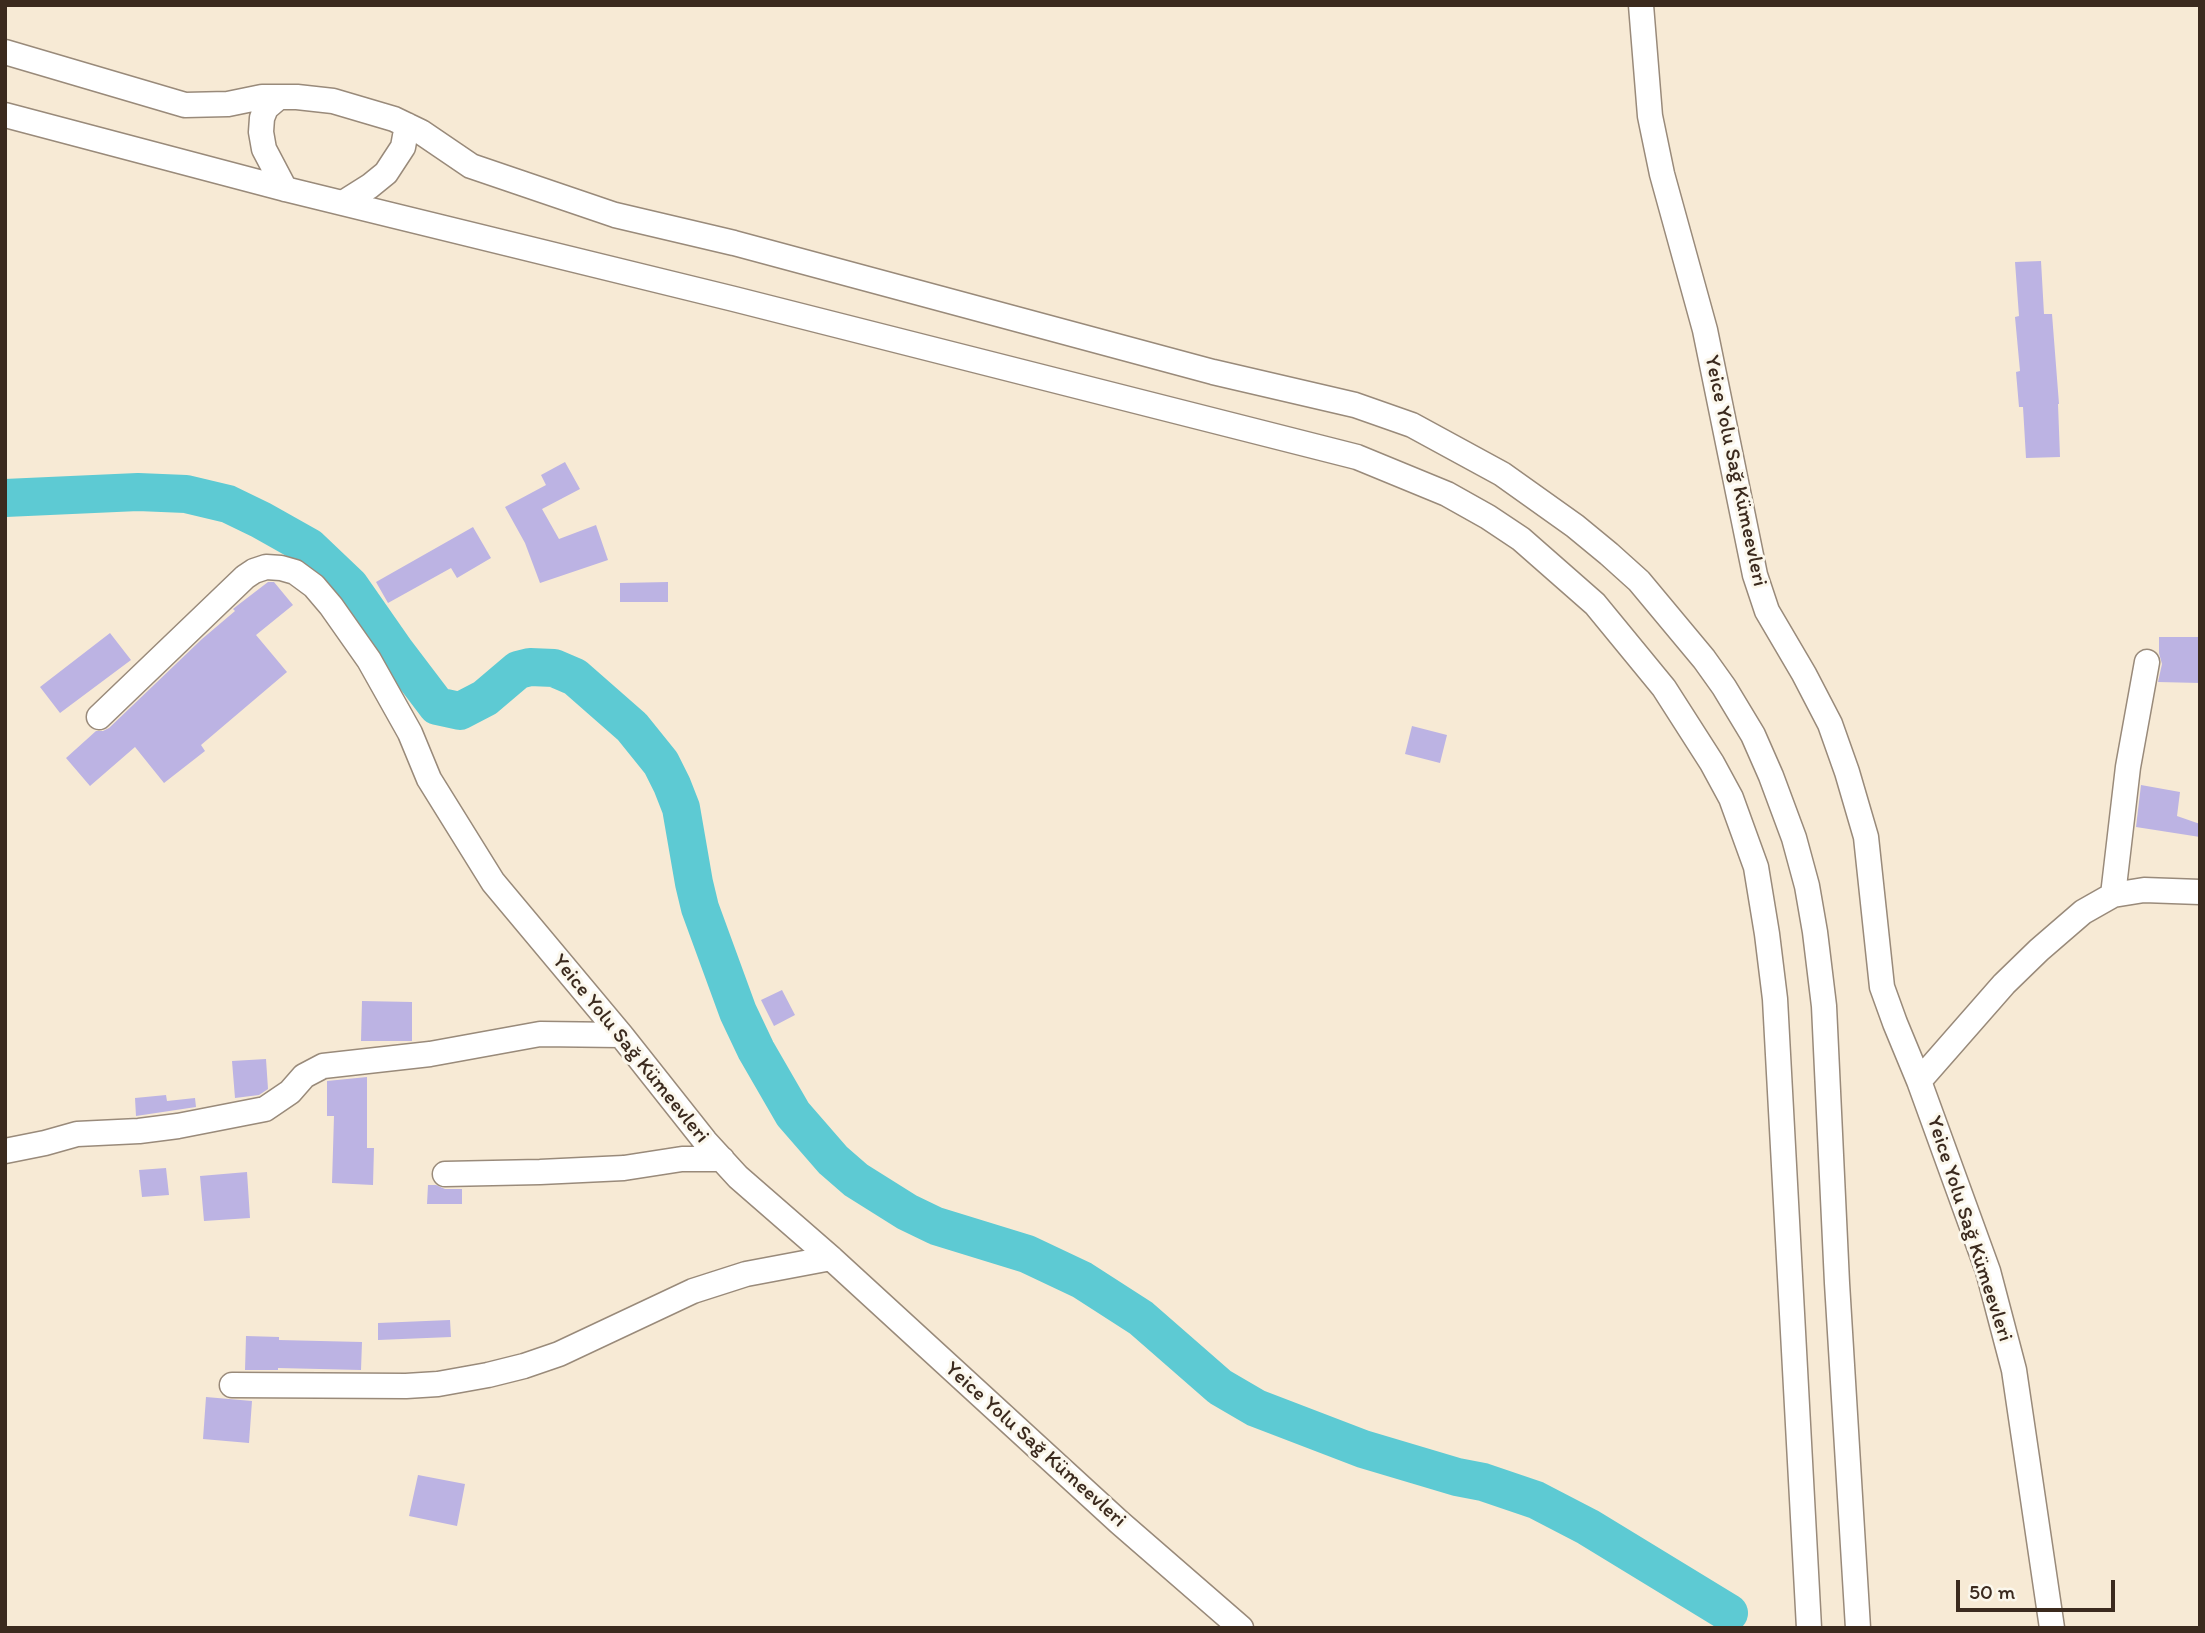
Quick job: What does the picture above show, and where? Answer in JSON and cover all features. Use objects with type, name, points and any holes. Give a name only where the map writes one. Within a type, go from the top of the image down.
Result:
[{"type":"street","name":"Yeice Yolu Sağ Kümeevleri","points":[[1641,5],[1652,128],[1705,330],[1755,575],[1767,611],[1830,724],[1866,837],[1882,987],[1919,1081],[1987,1271],[2014,1370],[2052,1628]]},
{"type":"street","points":[[5,52],[185,104],[228,104],[261,97],[333,101],[407,125],[471,166],[615,215],[734,243],[1213,372],[1355,405],[1412,425],[1502,474],[1609,554],[1639,581],[1704,659],[1753,735],[1772,776],[1794,838],[1807,886],[1824,1006],[1837,1283],[1858,1628]]},
{"type":"street","points":[[279,97],[266,108],[261,132],[264,149],[285,189]]},
{"type":"street","points":[[5,115],[285,189],[761,305],[1357,457],[1447,494],[1521,539],[1595,604],[1664,688],[1731,798],[1756,867],[1775,999],[1809,1628]]},
{"type":"street","points":[[343,203],[386,173],[403,147],[407,125]]},
{"type":"street","name":"Yeice Yolu Sağ Kümeevleri","points":[[99,718],[245,577],[266,567],[295,572],[314,586],[369,660],[410,733],[429,779],[493,882],[621,1035],[685,1117],[738,1177],[831,1258],[1119,1522],[1241,1628]]},
{"type":"street","points":[[2113,895],[2128,767],[2147,662]]},
{"type":"street","points":[[1919,1081],[2004,984],[2083,912],[2113,895],[2144,890],[2200,892]]},
{"type":"street","points":[[5,1152],[77,1134],[178,1126],[265,1109],[290,1091],[304,1076],[323,1066],[430,1054],[540,1034],[621,1035]]},
{"type":"street","points":[[445,1174],[624,1168],[682,1159],[722,1159]]},
{"type":"street","points":[[232,1385],[407,1387],[488,1375],[558,1354],[693,1291],[746,1274],[831,1258]]},
{"type":"building","points":[[2041,261],[2044,314],[2052,314],[2060,457],[2026,458],[2023,407],[2019,407],[2016,372],[2020,371],[2015,317],[2019,316],[2015,262]]},
{"type":"building","points":[[565,462],[580,489],[542,509],[559,539],[596,525],[608,560],[540,583],[525,543],[505,507],[546,485],[541,475]]},
{"type":"building","points":[[473,527],[491,558],[457,578],[451,568],[388,603],[376,582]]},
{"type":"building","points":[[268,582],[274,582],[293,605],[256,635],[287,672],[201,745],[205,751],[164,783],[135,747],[90,786],[66,758],[96,731],[109,728],[235,611],[233,609]]},
{"type":"building","points":[[668,582],[668,602],[620,602],[620,583]]},
{"type":"building","points":[[110,633],[131,660],[60,713],[40,687]]},
{"type":"building","points":[[2159,637],[2200,637],[2200,683],[2158,682],[2162,664]]},
{"type":"building","points":[[1412,726],[1447,735],[1440,763],[1405,754]]},
{"type":"building","points":[[2141,785],[2180,792],[2177,816],[2200,824],[2200,837],[2136,827]]},
{"type":"building","points":[[782,990],[795,1015],[774,1026],[761,1000]]},
{"type":"building","points":[[362,1001],[412,1002],[412,1041],[361,1041]]},
{"type":"building","points":[[266,1059],[268,1089],[259,1095],[235,1098],[232,1061]]},
{"type":"building","points":[[367,1077],[367,1148],[374,1148],[373,1185],[332,1183],[334,1116],[327,1116],[327,1081]]},
{"type":"building","points":[[166,1095],[167,1101],[195,1098],[196,1107],[136,1116],[135,1098]]},
{"type":"building","points":[[166,1168],[169,1195],[142,1197],[139,1170]]},
{"type":"building","points":[[247,1172],[250,1218],[204,1221],[200,1176]]},
{"type":"building","points":[[428,1185],[462,1189],[462,1204],[427,1204]]},
{"type":"building","points":[[450,1320],[451,1337],[378,1340],[378,1323]]},
{"type":"building","points":[[246,1336],[279,1337],[279,1340],[362,1342],[361,1370],[245,1370]]},
{"type":"building","points":[[206,1397],[252,1401],[249,1443],[203,1439]]},
{"type":"building","points":[[418,1475],[465,1484],[457,1526],[409,1516]]},
{"type":"waterway","points":[[5,498],[138,492],[186,494],[228,504],[309,547],[350,586],[437,706],[460,711],[485,698],[518,670],[530,667],[554,668],[575,677],[632,727],[661,763],[681,808],[700,908],[738,1012],[756,1050],[793,1114],[833,1160],[856,1180],[907,1212],[936,1226],[1027,1254],[1082,1280],[1141,1318],[1220,1387],[1256,1408],[1363,1449],[1483,1482],[1536,1500],[1588,1527],[1729,1613]]}]
